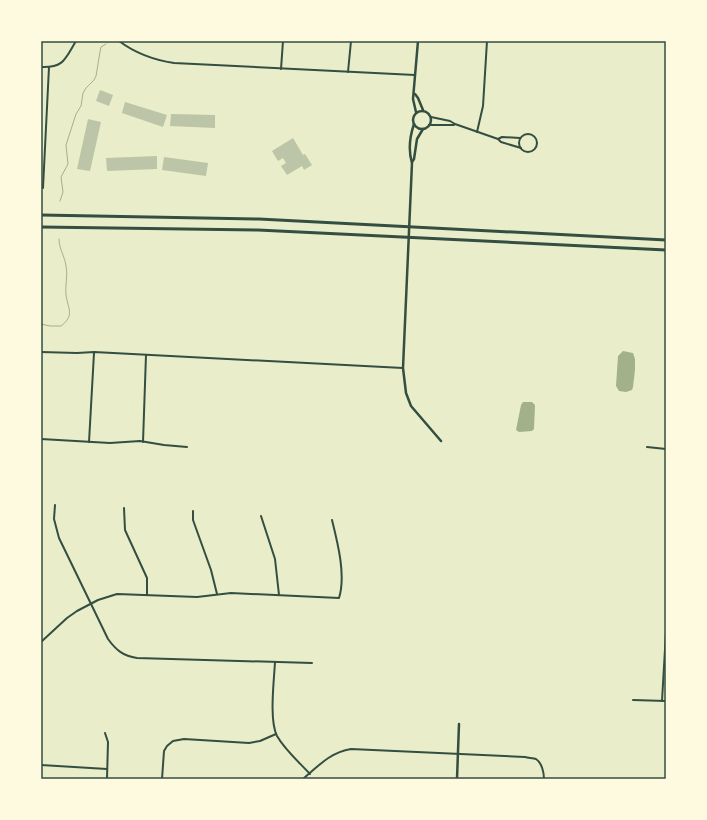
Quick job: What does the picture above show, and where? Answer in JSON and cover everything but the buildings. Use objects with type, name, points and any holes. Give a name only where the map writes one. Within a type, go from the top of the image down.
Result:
[{"type":"highway","points":[[41,215],[246,218],[666,240]]},
{"type":"highway","points":[[41,226],[225,229],[666,250]]},
{"type":"street","points":[[41,67],[58,66],[76,41]]},
{"type":"street","points":[[119,41],[143,55],[167,62],[416,75]]},
{"type":"street","points":[[281,69],[283,41]]},
{"type":"street","points":[[348,72],[351,41]]},
{"type":"street","points":[[412,163],[410,156],[410,145],[414,124],[413,118],[416,112],[413,99],[415,93],[418,41]]},
{"type":"street","points":[[477,132],[483,106],[487,41]]},
{"type":"street","points":[[43,188],[49,67]]},
{"type":"street","points":[[415,93],[423,110],[431,117],[450,121],[498,139],[500,142],[521,148],[525,151],[531,152],[536,148],[538,143],[536,137],[531,134],[524,135],[521,138],[498,139]]},
{"type":"street","points":[[416,112],[423,110]]},
{"type":"street","points":[[430,125],[431,117]]},
{"type":"street","points":[[414,124],[418,128],[423,129]]},
{"type":"street","points":[[441,441],[410,406],[402,368],[408,226],[412,163],[417,139],[423,129],[430,125],[455,124]]},
{"type":"street","points":[[521,138],[519,142],[521,148]]},
{"type":"street","points":[[41,352],[94,352],[402,368]]},
{"type":"street","points":[[89,442],[94,352]]},
{"type":"street","points":[[143,442],[146,355]]},
{"type":"street","points":[[41,439],[110,443],[143,442],[187,447]]},
{"type":"street","points":[[647,448],[666,449]]},
{"type":"street","points":[[55,505],[54,519],[59,538],[108,639],[119,652],[126,656],[137,658],[312,663]]},
{"type":"street","points":[[124,508],[125,530],[147,578],[147,595]]},
{"type":"street","points":[[193,511],[193,520],[211,570],[217,594]]},
{"type":"street","points":[[261,516],[275,558],[279,595]]},
{"type":"street","points":[[42,640],[67,618],[91,603],[117,594],[198,597],[231,593],[339,598],[343,581],[332,520]]},
{"type":"street","points":[[662,701],[666,632]]},
{"type":"street","points":[[275,662],[273,722],[276,734],[284,746],[310,774]]},
{"type":"street","points":[[633,700],[666,701]]},
{"type":"street","points":[[457,779],[459,724]]},
{"type":"street","points":[[105,733],[108,742],[107,779]]},
{"type":"street","points":[[162,779],[164,751],[173,741],[184,739],[249,743],[260,741],[276,734]]},
{"type":"street","points":[[303,779],[332,755],[350,748],[525,757],[536,759],[544,772],[544,779]]},
{"type":"street","points":[[41,765],[107,769]]},
{"type":"shaded area","points":[[623,351],[633,353],[635,359],[633,387],[632,390],[626,392],[619,391],[616,386],[618,356]]},
{"type":"shaded area","points":[[523,402],[532,402],[535,405],[534,429],[532,431],[519,432],[516,430],[521,405]]},
{"type":"waterway","points":[[60,201],[63,192],[61,177],[68,164],[66,145],[76,114],[81,106],[83,93],[96,76],[101,47],[106,44]]},
{"type":"waterway","points":[[41,324],[61,326],[68,318],[70,312],[66,295],[67,270],[59,239]]}]
